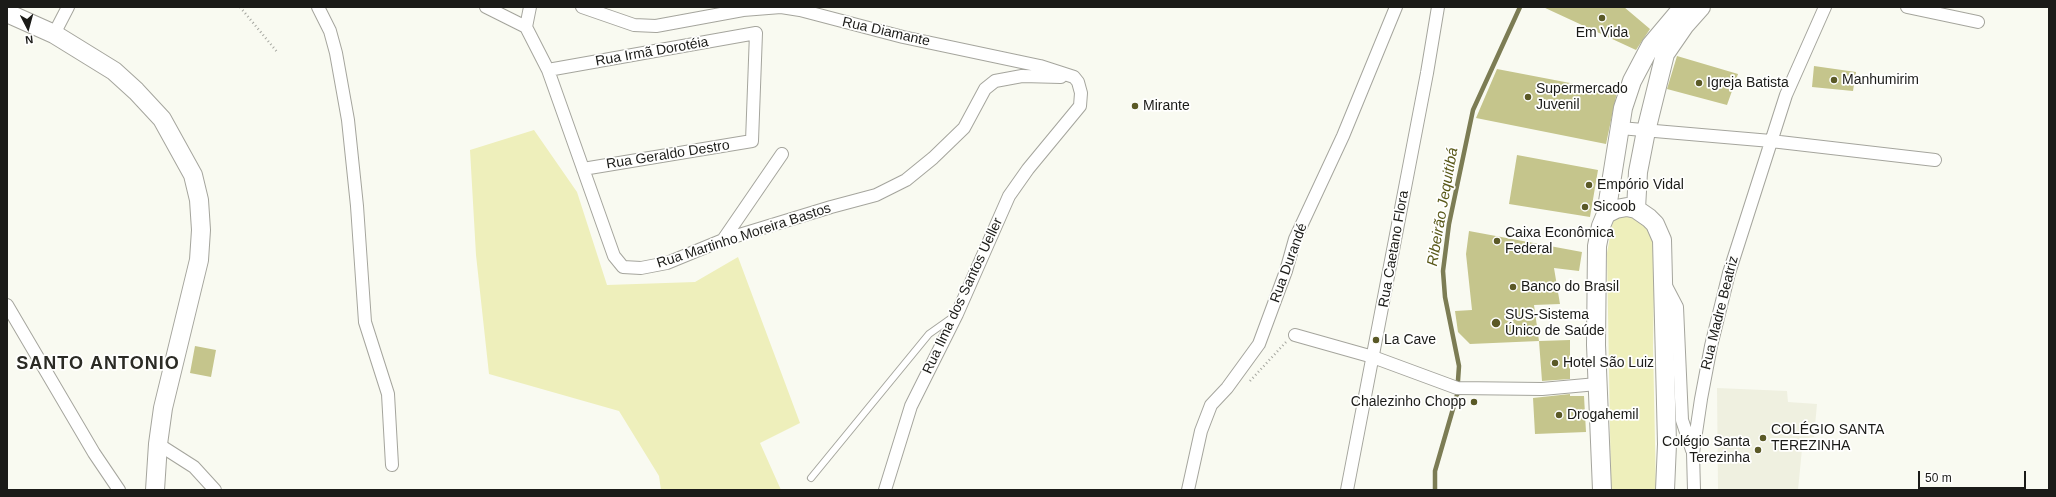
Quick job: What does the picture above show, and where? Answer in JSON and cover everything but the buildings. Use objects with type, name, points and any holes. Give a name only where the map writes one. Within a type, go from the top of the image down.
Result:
[{"type":"street","points":[[54,34],[68,7]]},
{"type":"street","points":[[318,7],[330,31],[336,53],[348,120],[357,206],[365,322],[388,394],[392,465]]},
{"type":"street","points":[[486,7],[526,27],[530,7]]},
{"type":"street","name":"Rua Diamante","points":[[582,7],[634,25],[656,26],[743,10],[781,7],[800,10],[903,37],[1040,66],[1074,77]]},
{"type":"street","name":"Rua Durandé","points":[[1188,490],[1201,431],[1211,405],[1227,388],[1259,344],[1286,271],[1295,239],[1343,136],[1396,7]]},
{"type":"street","name":"Rua Caetano Flora","points":[[1347,490],[1427,73],[1438,7]]},
{"type":"street","points":[[1602,490],[1597,384],[1597,246],[1604,220],[1627,94],[1644,56],[1660,32],[1683,7]]},
{"type":"street","points":[[1636,209],[1638,172],[1662,64],[1671,43],[1701,7]]},
{"type":"street","name":"Rua Madre Beatriz","points":[[1694,490],[1693,453],[1700,399],[1729,272],[1786,95],[1825,7]]},
{"type":"street","points":[[1907,7],[1978,22]]},
{"type":"street","points":[[7,13],[54,34],[96,58],[136,91],[162,119],[194,175],[199,200],[201,230],[199,260],[163,408],[158,444],[155,490]]},
{"type":"street","name":"Rua Martinho Moreira Bastos","points":[[526,27],[548,70],[614,256],[623,266],[641,268],[667,263],[723,240],[876,195],[906,180],[933,158],[964,128],[985,89],[995,81],[1022,76],[1074,77]]},
{"type":"street","name":"Rua Irmã Dorotéia","points":[[548,70],[756,33],[752,142]]},
{"type":"street","points":[[1644,56],[1662,64]]},
{"type":"street","name":"Rua Ilma dos Santos Ueller","points":[[885,490],[911,406],[957,314],[1009,196],[1028,169],[1072,118],[1080,106],[1081,93],[1074,77]]},
{"type":"street","points":[[1620,128],[1771,141],[1935,160]]},
{"type":"street","name":"Rua Geraldo Destro","points":[[583,169],[752,142]]},
{"type":"street","points":[[723,240],[782,154]]},
{"type":"street","points":[[1604,220],[1621,208],[1636,209],[1652,221],[1662,240],[1667,444],[1665,490]]},
{"type":"street","points":[[1663,281],[1678,307],[1682,420],[1693,453]]},
{"type":"street","points":[[7,305],[90,447],[119,490]]},
{"type":"street","points":[[1295,335],[1373,357],[1457,388],[1542,389],[1597,384]]},
{"type":"street","points":[[158,444],[194,467],[215,490]]},
{"type":"lane","points":[[810,478],[929,334],[957,314]]},
{"type":"path","points":[[240,7],[278,53]]},
{"type":"shaded area","name":"COLÉGIO SANTA TEREZINHA","points":[[1717,388],[1787,391],[1788,402],[1817,404],[1814,437],[1803,439],[1798,490],[1718,490]]},
{"type":"green space","points":[[534,130],[577,192],[607,285],[695,282],[738,257],[800,423],[760,443],[781,490],[661,490],[659,476],[619,411],[489,374],[476,255],[470,150]]},
{"type":"green space","points":[[1638,210],[1655,228],[1653,347],[1656,490],[1611,490],[1607,253],[1614,215]]},
{"type":"waterway","name":"Ribeirão Jequitibá","points":[[1435,490],[1435,471],[1457,395],[1459,366],[1445,297],[1443,271],[1449,224],[1473,110],[1520,7]]},
{"type":"place","name":"Em Vida","points":[[1602,18]]},
{"type":"place","name":"Manhumirim","points":[[1834,80]]},
{"type":"place","name":"Igreja Batista","points":[[1699,83]]},
{"type":"place","name":"Supermercado Juvenil","points":[[1528,97]]},
{"type":"place","name":"Mirante","points":[[1135,106]]},
{"type":"place","name":"Empório Vidal","points":[[1589,185]]},
{"type":"place","name":"Sicoob","points":[[1585,207]]},
{"type":"place","name":"Caixa Econômica Federal","points":[[1497,241]]},
{"type":"place","name":"Banco do Brasil","points":[[1513,287]]},
{"type":"place","name":"SUS-Sistema Único de Saúde","points":[[1496,323]]},
{"type":"place","name":"La Cave","points":[[1376,340]]},
{"type":"place","name":"Hotel São Luiz","points":[[1555,363]]},
{"type":"place","name":"Chalezinho Chopp","points":[[1474,402]]},
{"type":"place","name":"Drogahemil","points":[[1559,415]]},
{"type":"place","name":"COLÉGIO SANTA TEREZINHA","points":[[1763,438]]},
{"type":"place","name":"Colégio Santa Terezinha","points":[[1758,450]]},
{"type":"district","name":"SANTO ANTONIO","points":[[98,364]]}]
